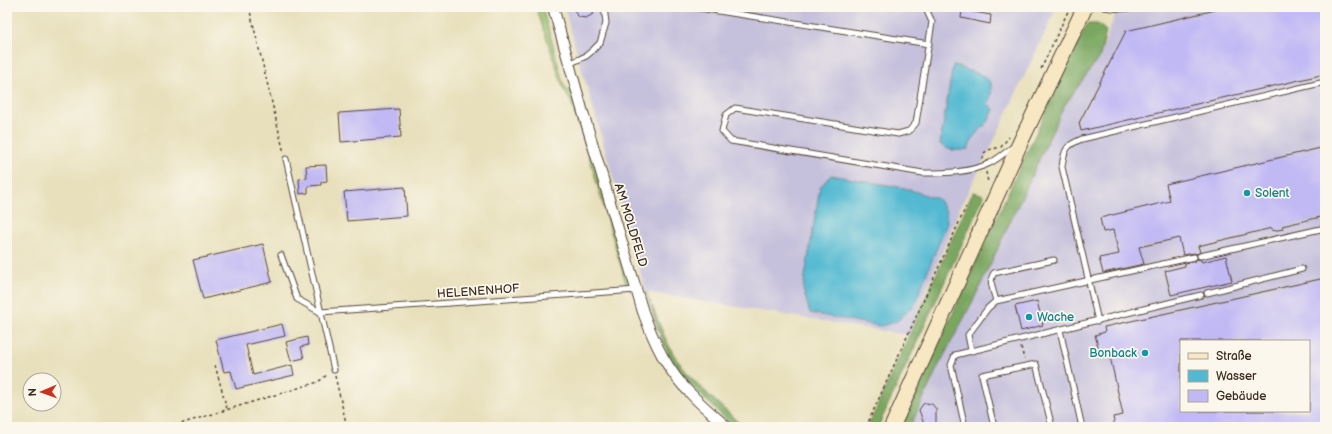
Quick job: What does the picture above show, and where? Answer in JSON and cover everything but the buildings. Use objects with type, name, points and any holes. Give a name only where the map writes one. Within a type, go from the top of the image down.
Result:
[{"type":"main road","points":[[892,427],[1021,141],[1085,7]]},
{"type":"street","name":"AM MOLDFELD","points":[[553,7],[643,312],[654,342],[677,380],[727,427]]},
{"type":"lane","points":[[569,64],[586,56],[600,42],[606,23],[604,7]]},
{"type":"lane","points":[[693,7],[929,44]]},
{"type":"lane","points":[[914,7],[926,9],[932,22],[916,123],[909,131],[898,134],[735,108],[726,115],[722,132],[731,141],[923,173],[951,173],[984,166],[1021,141]]},
{"type":"lane","points":[[1104,7],[1117,9],[1129,9],[1135,7]]},
{"type":"lane","points":[[1098,321],[1062,167],[1064,153],[1070,143],[1325,82]]},
{"type":"lane","points":[[286,160],[334,370]]},
{"type":"lane","points":[[1200,256],[1325,228]]},
{"type":"lane","points":[[281,255],[298,299],[320,312]]},
{"type":"lane","points":[[971,350],[968,335],[988,308],[996,301],[1194,257]]},
{"type":"lane","points":[[996,301],[991,277],[994,273],[1054,260]]},
{"type":"lane","points":[[1207,293],[1302,269]]},
{"type":"lane","name":"HELENENHOF","points":[[320,312],[637,290]]},
{"type":"lane","points":[[965,427],[951,365],[955,355],[1201,295]]},
{"type":"lane","points":[[1060,330],[1082,427]]},
{"type":"lane","points":[[994,427],[982,375],[1036,364],[1052,427]]},
{"type":"path","points":[[249,7],[286,160]]},
{"type":"path","points":[[866,427],[966,207]]},
{"type":"path","points":[[215,365],[227,409]]},
{"type":"path","points":[[170,427],[318,382],[334,370],[347,427]]},
{"type":"shaded area","points":[[564,7],[1057,7],[991,147],[961,205],[908,335],[646,292]]},
{"type":"shaded area","points":[[1118,7],[1325,7],[1325,427],[910,427],[938,367],[975,297],[1064,106],[1100,56]]},
{"type":"green space","points":[[536,7],[542,7],[564,85],[572,92],[629,281],[626,284],[591,163],[571,102],[564,90]]},
{"type":"green space","points":[[1087,24],[1098,24],[1106,31],[1100,56],[1064,106],[975,297],[938,367],[910,427],[901,427],[1012,184]]},
{"type":"green space","points":[[973,192],[984,196],[878,427],[868,427]]},
{"type":"green space","points":[[646,292],[665,336],[678,361],[701,387],[743,427],[734,427],[689,383],[681,373],[668,353],[661,338]]},
{"type":"water","points":[[953,65],[979,74],[991,82],[991,95],[988,104],[994,109],[988,122],[974,136],[968,149],[964,150],[949,149],[940,144]]},
{"type":"water","points":[[831,175],[904,188],[938,199],[946,211],[947,223],[914,305],[897,321],[881,326],[810,313],[803,289],[820,187]]},
{"type":"place","name":"Solent","points":[[1247,193]]},
{"type":"place","name":"Wache","points":[[1029,317]]},
{"type":"place","name":"Bonback","points":[[1145,353]]}]
